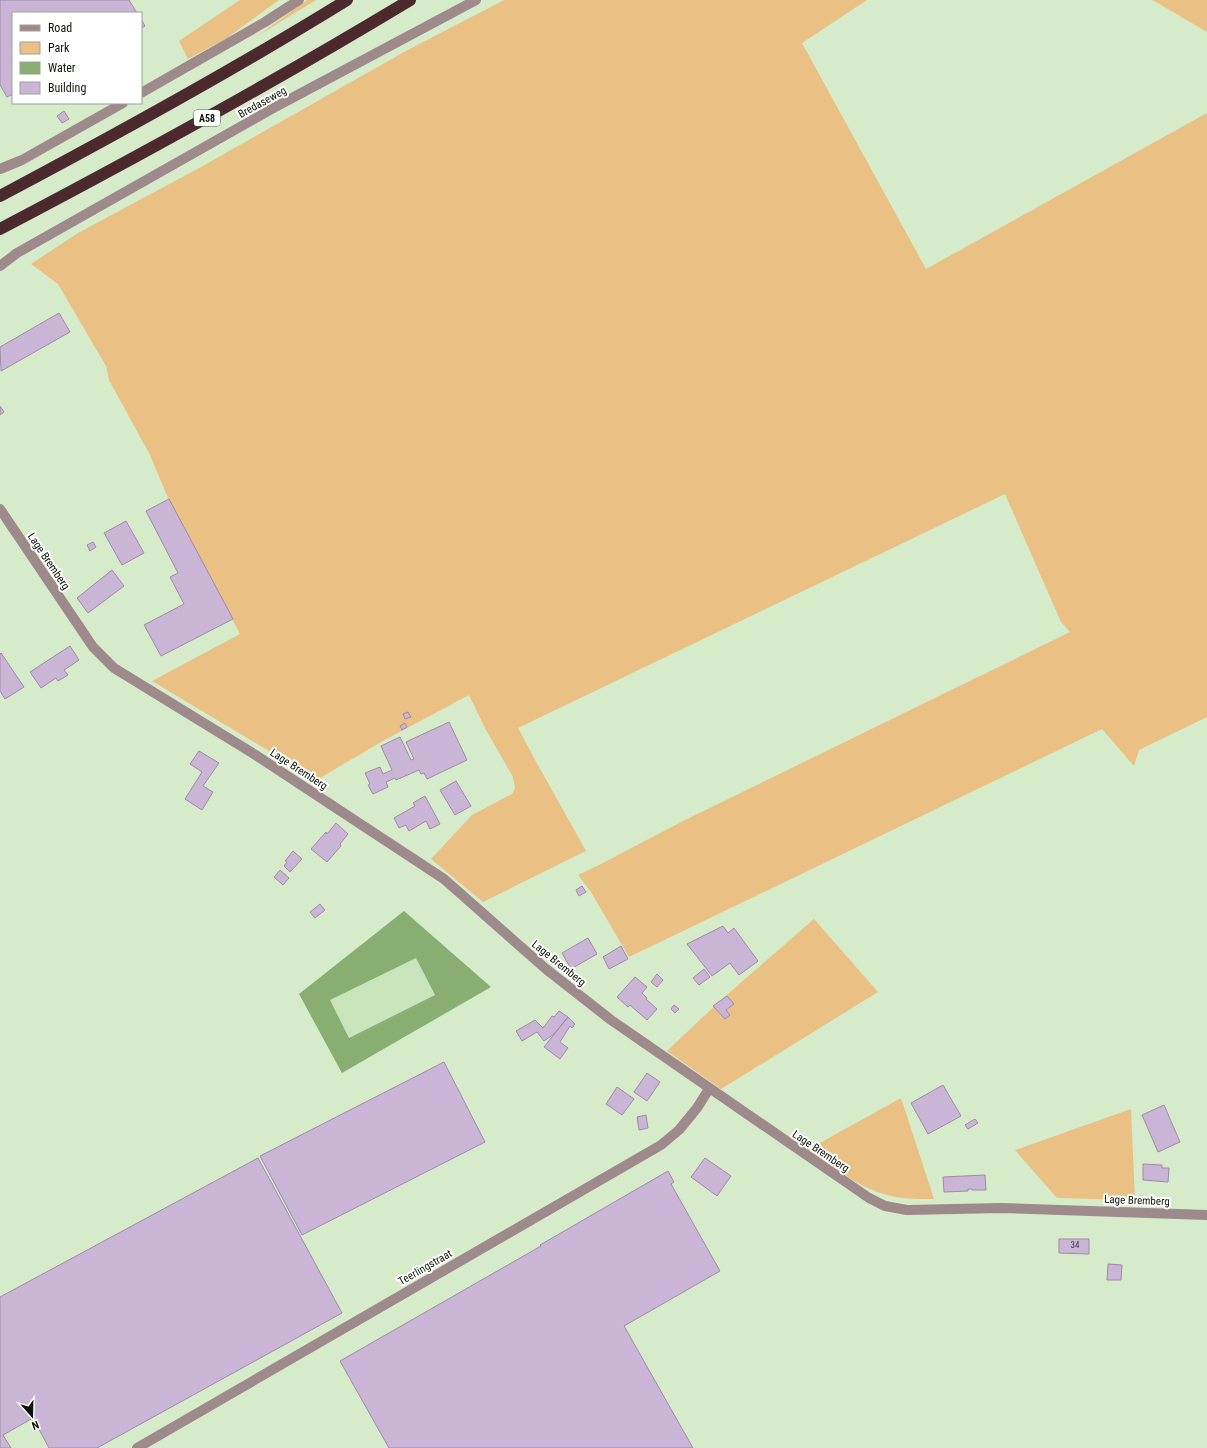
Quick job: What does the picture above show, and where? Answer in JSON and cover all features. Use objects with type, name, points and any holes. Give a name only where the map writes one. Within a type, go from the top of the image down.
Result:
[{"type":"highway","points":[[0,196],[82,153],[289,36],[347,0]]},
{"type":"highway","name":"A58","points":[[0,229],[146,152],[319,55],[410,0]]},
{"type":"street","points":[[142,92],[265,22],[299,0]]},
{"type":"street","name":"Bredaseweg","points":[[0,266],[17,253],[277,106],[476,0]]},
{"type":"street","points":[[0,169],[22,160],[121,104]]},
{"type":"street","name":"Lage Bremberg","points":[[0,509],[93,647],[114,668],[254,754],[444,879],[546,969],[611,1020],[869,1198],[885,1206],[907,1210],[1002,1208],[1207,1215]]},
{"type":"street","name":"Teerlingstraat","points":[[137,1448],[660,1145],[679,1130],[697,1108],[709,1089]]},
{"type":"shaded area","points":[[416,957],[435,995],[349,1038],[330,1000]]},
{"type":"green space","points":[[240,0],[279,0],[227,38],[188,59],[179,41]]},
{"type":"green space","points":[[307,0],[316,0],[256,37]]},
{"type":"green space","points":[[504,0],[867,0],[802,43],[926,269],[1207,113],[1207,717],[1139,750],[1134,766],[1102,729],[629,957],[591,892],[578,875],[685,820],[1070,632],[1061,622],[1005,494],[518,728],[586,851],[483,902],[431,859],[472,815],[512,794],[515,788],[513,777],[485,728],[469,695],[381,742],[315,781],[284,760],[152,681],[240,634],[168,498],[150,455],[109,380],[106,366],[58,284],[31,264],[78,233],[201,167],[404,52]]},
{"type":"green space","points":[[1152,0],[1207,0],[1207,32],[1156,2]]},
{"type":"green space","points":[[814,919],[878,992],[721,1089],[667,1051],[722,999]]},
{"type":"green space","points":[[901,1098],[934,1199],[903,1198],[877,1192],[852,1180],[807,1150]]},
{"type":"green space","points":[[1131,1109],[1135,1200],[1057,1198],[1015,1150]]},
{"type":"water","points":[[404,911],[491,987],[342,1073],[299,994]],"holes":[[[416,958],[435,995],[349,1038],[330,1000]]]},
{"type":"building","points":[[0,0],[129,0],[136,12],[12,12],[12,94],[7,97],[0,85]]},
{"type":"building","points":[[142,21],[145,26],[142,28]]},
{"type":"building","points":[[64,111],[69,119],[62,123],[57,116]]},
{"type":"building","points":[[59,313],[70,332],[1,371],[0,347]]},
{"type":"building","points":[[0,406],[4,412],[0,415]]},
{"type":"building","points":[[169,499],[233,619],[161,656],[144,625],[184,604],[170,577],[178,573],[146,511]]},
{"type":"building","points":[[126,521],[144,553],[122,565],[104,533]]},
{"type":"building","points":[[93,542],[96,547],[90,551],[87,545]]},
{"type":"building","points":[[112,570],[124,586],[88,613],[77,598]]},
{"type":"building","points":[[70,646],[79,660],[64,670],[68,675],[58,681],[56,678],[41,688],[30,672]]},
{"type":"building","points":[[1,653],[24,687],[5,699],[0,691]]},
{"type":"building","points":[[408,712],[411,717],[405,719],[403,714]]},
{"type":"building","points":[[449,722],[467,760],[427,779],[424,773],[421,774],[419,770],[396,780],[395,778],[386,782],[388,787],[373,794],[368,785],[370,784],[365,773],[380,767],[383,774],[392,770],[381,746],[400,737],[411,760],[414,759],[406,742]]},
{"type":"building","points":[[405,723],[407,727],[402,730],[400,726]]},
{"type":"building","points":[[199,751],[219,763],[203,786],[213,792],[202,810],[185,799],[202,772],[190,764]]},
{"type":"building","points":[[456,781],[471,806],[455,815],[440,790]]},
{"type":"building","points":[[425,796],[440,824],[430,829],[426,821],[409,831],[406,825],[399,828],[394,818],[415,806],[413,803]]},
{"type":"building","points":[[336,823],[348,834],[340,844],[341,846],[327,862],[311,849]]},
{"type":"building","points":[[293,851],[302,859],[290,872],[284,866],[287,862],[285,861]]},
{"type":"building","points":[[280,870],[289,878],[283,885],[274,877]]},
{"type":"building","points":[[582,886],[586,892],[579,896],[576,890]]},
{"type":"building","points":[[320,904],[325,910],[315,918],[310,912]]},
{"type":"building","points":[[723,926],[728,933],[734,928],[758,961],[739,975],[730,963],[712,976],[687,944]]},
{"type":"building","points":[[588,938],[597,954],[571,969],[562,953]]},
{"type":"building","points":[[621,946],[628,959],[609,969],[603,957]]},
{"type":"building","points":[[704,969],[710,977],[699,985],[693,978]]},
{"type":"building","points":[[657,974],[663,980],[657,987],[651,982]]},
{"type":"building","points":[[635,977],[647,987],[642,993],[657,1009],[647,1020],[630,1005],[628,1007],[617,997]]},
{"type":"building","points":[[727,996],[734,1004],[726,1010],[730,1015],[725,1019],[713,1006]]},
{"type":"building","points":[[674,1005],[679,1009],[675,1013],[671,1009]]},
{"type":"building","points":[[559,1011],[568,1017],[554,1034],[544,1041],[537,1032],[522,1041],[516,1031],[535,1020],[543,1028],[552,1016],[554,1017]]},
{"type":"building","points":[[568,1017],[575,1024],[572,1028],[570,1026],[560,1042],[568,1048],[560,1059],[544,1047]]},
{"type":"building","points":[[444,1062],[485,1142],[302,1235],[260,1156]]},
{"type":"building","points":[[647,1073],[660,1082],[647,1101],[634,1092]]},
{"type":"building","points":[[943,1085],[961,1116],[928,1134],[911,1103]]},
{"type":"building","points":[[617,1087],[634,1099],[622,1115],[606,1104]]},
{"type":"building","points":[[1164,1105],[1180,1142],[1158,1152],[1142,1115]]},
{"type":"building","points":[[646,1115],[648,1128],[639,1130],[637,1117]]},
{"type":"building","points":[[975,1119],[978,1123],[968,1129],[965,1125]]},
{"type":"building","points":[[258,1158],[342,1313],[97,1448],[49,1448],[33,1418],[3,1435],[11,1448],[0,1448],[0,1297]]},
{"type":"building","points":[[705,1158],[731,1176],[717,1196],[691,1177]]},
{"type":"building","points":[[1143,1164],[1162,1165],[1162,1168],[1169,1168],[1168,1182],[1143,1180]]},
{"type":"building","points":[[668,1171],[674,1182],[671,1184],[720,1271],[624,1326],[693,1448],[389,1448],[340,1361],[541,1246],[540,1245]]},
{"type":"building","points":[[985,1175],[986,1190],[968,1189],[968,1191],[944,1192],[943,1177]]},
{"type":"building","points":[[1059,1239],[1089,1239],[1089,1254],[1059,1253]]},
{"type":"building","points":[[1108,1264],[1122,1265],[1121,1280],[1107,1280]]}]
